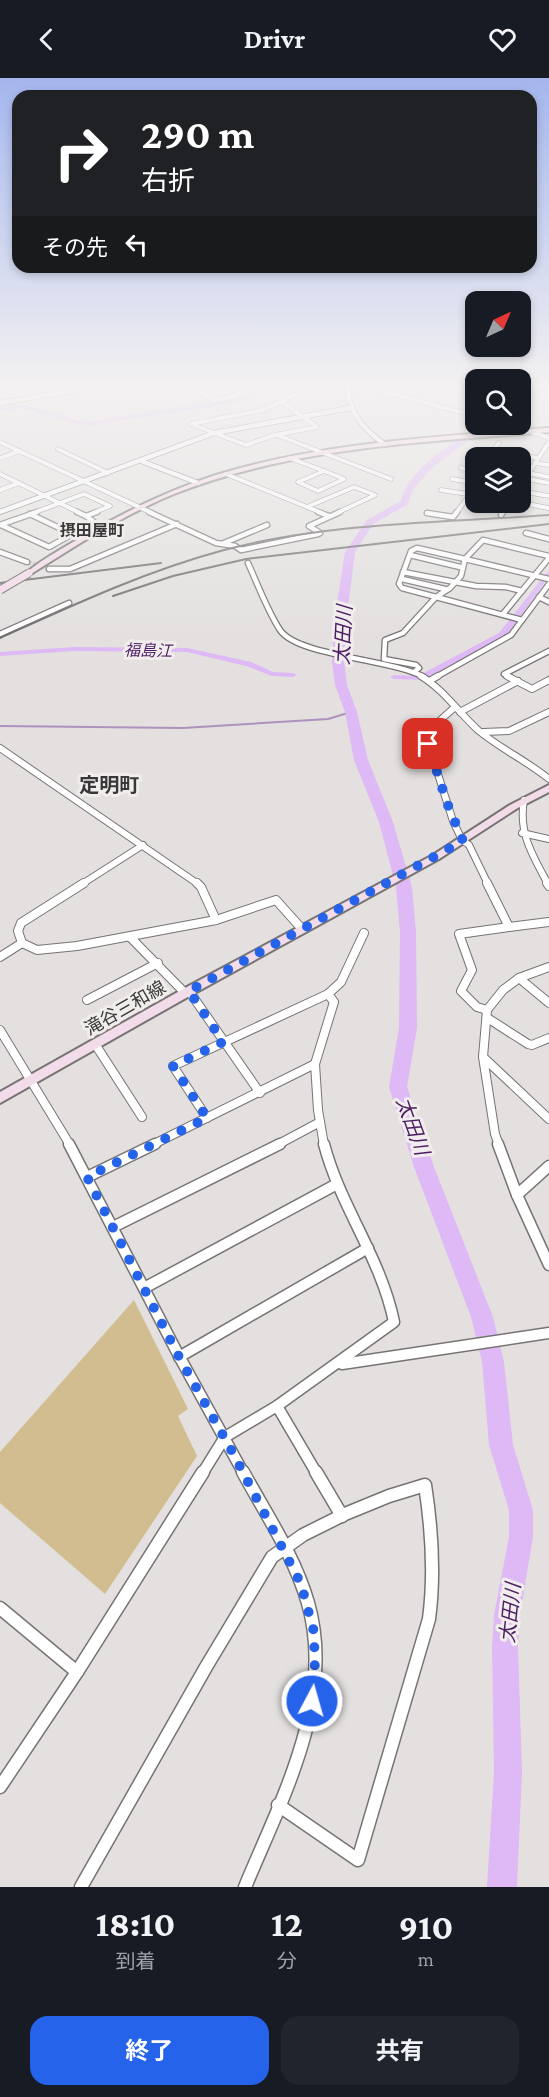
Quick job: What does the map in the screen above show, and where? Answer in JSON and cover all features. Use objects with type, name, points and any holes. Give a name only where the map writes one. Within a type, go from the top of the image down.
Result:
[{"type":"main road","points":[[0,590],[140,507],[198,483],[256,466]]},
{"type":"main road","name":"滝谷三和線","points":[[0,1098],[187,992],[424,864],[524,800],[549,788]]},
{"type":"street","points":[[52,466],[177,524],[240,549],[318,534],[320,533],[318,530],[309,526],[375,495],[354,488],[307,507]]},
{"type":"street","points":[[94,466],[108,473]]},
{"type":"street","points":[[0,512],[126,466]]},
{"type":"street","points":[[155,466],[198,483]]},
{"type":"street","points":[[312,466],[324,471],[344,479],[318,491],[298,482],[324,471]]},
{"type":"street","points":[[358,466],[391,479]]},
{"type":"street","points":[[461,468],[465,469]]},
{"type":"street","points":[[0,474],[94,522],[49,547],[1,525]]},
{"type":"street","points":[[226,474],[329,516]]},
{"type":"street","points":[[531,474],[549,477],[547,483],[531,480]]},
{"type":"street","points":[[452,478],[465,482]]},
{"type":"street","points":[[0,490],[19,483]]},
{"type":"street","points":[[441,490],[465,494]]},
{"type":"street","points":[[531,493],[549,496]]},
{"type":"street","points":[[1,525],[84,494],[110,506],[86,516]]},
{"type":"street","points":[[427,513],[453,517],[465,504]]},
{"type":"street","points":[[531,504],[549,507],[545,513]]},
{"type":"street","points":[[30,514],[72,534]]},
{"type":"street","points":[[49,568],[70,569],[177,524]]},
{"type":"street","points":[[223,544],[267,525]]},
{"type":"street","points":[[526,532],[549,539]]},
{"type":"street","points":[[416,673],[418,668],[416,665],[384,659],[385,640],[403,633],[436,597],[460,576],[460,567],[465,559],[483,540],[549,557],[503,614]]},
{"type":"street","points":[[428,680],[507,638],[549,582],[535,576],[420,548],[415,549],[410,555],[399,584],[402,588],[521,619]]},
{"type":"street","points":[[0,552],[27,562]]},
{"type":"street","points":[[410,555],[460,567]]},
{"type":"street","points":[[248,563],[281,632],[292,641],[377,661],[416,673],[428,680],[460,712],[504,750],[549,778]]},
{"type":"street","points":[[403,572],[522,591]]},
{"type":"street","points":[[402,579],[445,589]]},
{"type":"street","points":[[539,597],[549,602]]},
{"type":"street","points":[[0,634],[69,603]]},
{"type":"street","points":[[549,651],[504,674],[532,689],[549,680]]},
{"type":"street","points":[[460,712],[518,681]]},
{"type":"street","points":[[455,707],[432,730],[428,744],[447,803],[463,841],[470,845],[510,927]]},
{"type":"street","points":[[482,731],[495,733],[510,730],[549,712]]},
{"type":"street","points":[[0,748],[194,880],[201,887],[216,920]]},
{"type":"street","points":[[524,800],[521,811],[522,833],[549,886]]},
{"type":"street","points":[[522,833],[549,839]]},
{"type":"street","points":[[143,845],[21,923],[18,931],[22,943],[30,949],[45,950],[130,937],[216,920],[276,900],[302,929]]},
{"type":"street","points":[[549,922],[459,934],[472,970],[471,976],[462,985],[461,992],[477,1007],[528,1044],[532,1045],[549,1038]]},
{"type":"street","points":[[207,1118],[173,1066],[328,994],[340,982],[364,933]]},
{"type":"street","points":[[130,937],[187,992],[260,1093]]},
{"type":"street","points":[[0,957],[22,943]]},
{"type":"street","points":[[87,1000],[158,963]]},
{"type":"street","points":[[549,968],[519,978],[503,990],[488,1015],[482,1045],[495,1134],[517,1195],[549,1265]]},
{"type":"street","points":[[519,978],[549,1003]]},
{"type":"street","points":[[0,1787],[77,1672],[225,1437],[277,1406],[337,1365],[390,1328],[393,1322],[390,1296],[337,1184],[320,1122],[315,1064],[334,1002],[328,994]]},
{"type":"street","points":[[0,1030],[34,1079],[87,1177],[179,1357],[284,1546],[310,1609],[314,1632],[315,1677],[307,1730],[245,1887]]},
{"type":"street","points":[[95,1044],[142,1117]]},
{"type":"street","points":[[483,1057],[549,1119]]},
{"type":"street","points":[[87,1177],[315,1064]]},
{"type":"street","points":[[113,1227],[238,1166],[320,1122]]},
{"type":"street","points":[[517,1195],[549,1166]]},
{"type":"street","points":[[144,1288],[337,1184]]},
{"type":"street","points":[[179,1357],[368,1248]]},
{"type":"street","points":[[337,1365],[548,1333]]},
{"type":"street","points":[[277,1406],[342,1516]]},
{"type":"street","points":[[81,1887],[206,1666],[272,1557],[284,1546],[342,1516],[408,1489],[424,1485],[434,1558],[434,1593],[429,1619],[358,1860],[278,1805]]},
{"type":"street","points":[[0,1608],[77,1672]]},
{"type":"shaded area","points":[[134,1300],[188,1409],[178,1416],[197,1456],[105,1594],[0,1503],[0,1452]]},
{"type":"waterway","name":"太田川","points":[[429,466],[408,491],[405,502],[370,522],[350,552],[340,623],[338,662],[341,685],[351,712],[361,760],[386,822],[404,887],[408,932],[408,1028],[398,1087],[424,1167],[482,1317],[493,1362],[501,1445],[521,1510],[521,1537],[507,1615],[505,1647],[508,1772],[502,1887]]},
{"type":"waterway","name":"福島江","points":[[394,677],[419,678],[502,635],[549,573]]},
{"type":"waterway","name":"福島江","points":[[0,654],[74,649],[187,650],[248,664],[272,674],[293,675]]},
{"type":"waterway","points":[[0,726],[183,728],[328,719],[351,712]]},
{"type":"tunnel","points":[[27,562],[49,569]]},
{"type":"railway","points":[[0,638],[138,578],[195,558],[264,541],[386,525],[549,515]]},
{"type":"railway","points":[[113,596],[173,576],[246,559],[549,524]]},
{"type":"railway","points":[[0,583],[161,563]]},
{"type":"district","name":"摂田屋町","points":[[92,530]]},
{"type":"district","name":"定明町","points":[[109,785]]},
{"type":"route","points":[[312,1701],[315,1677],[314,1632],[310,1609],[301,1584],[284,1546],[179,1357],[87,1177],[207,1118],[173,1066],[223,1042],[189,991],[463,841],[447,803],[428,744]]}]
